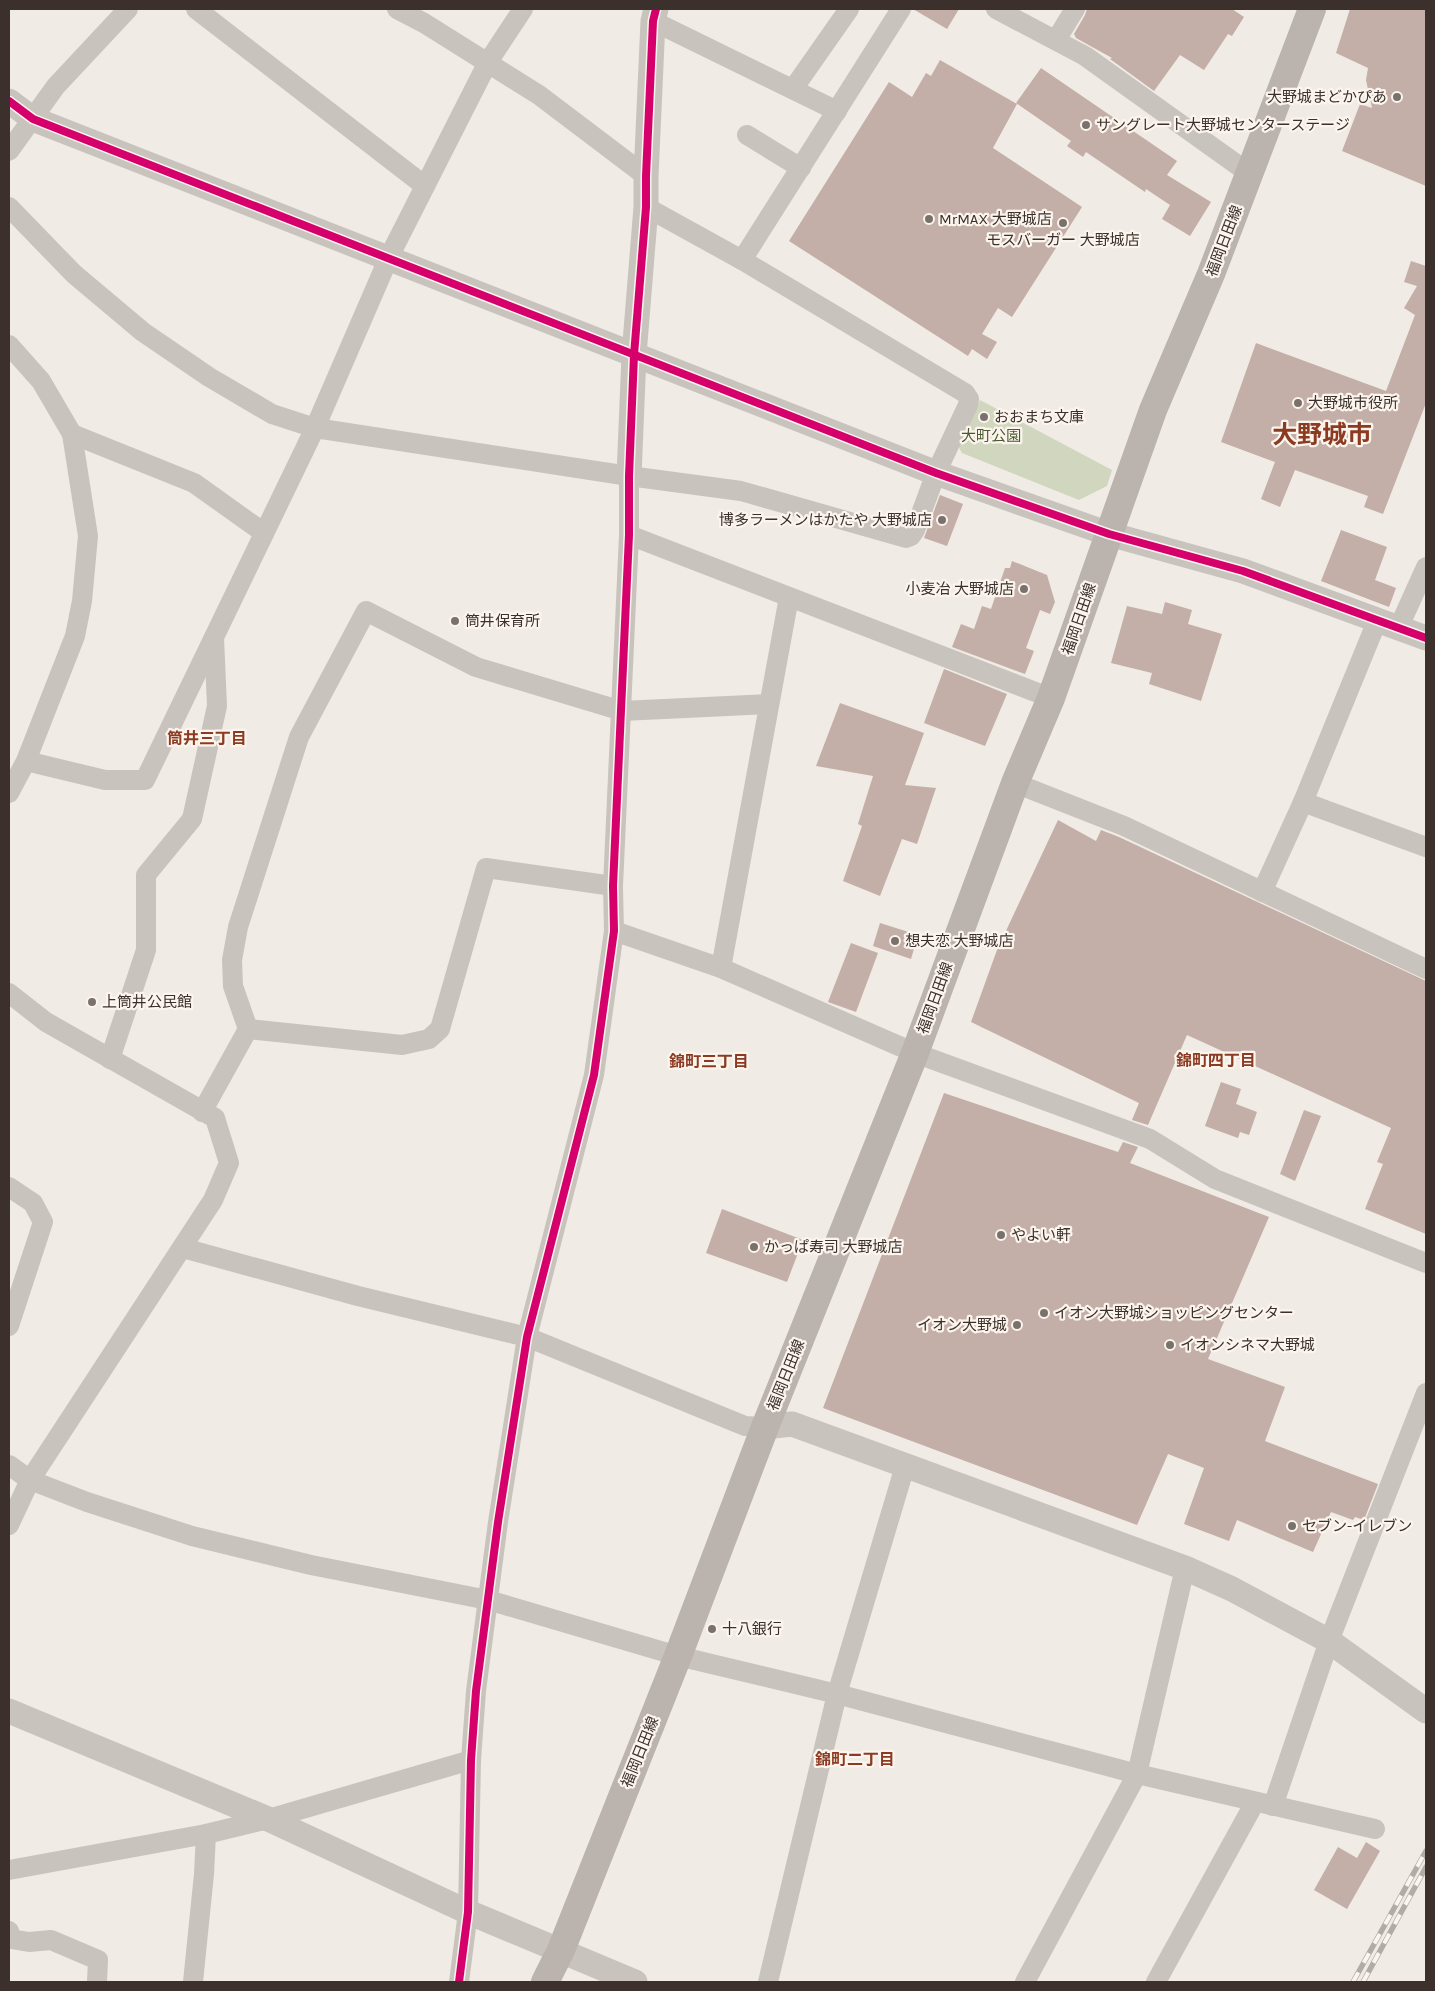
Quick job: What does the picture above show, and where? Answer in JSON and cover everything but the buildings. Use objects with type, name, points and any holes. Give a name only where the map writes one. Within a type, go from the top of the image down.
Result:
[{"type":"main road","name":"福岡日田線","points":[[545,1982],[561,1950],[678,1656],[765,1427],[915,1053],[1015,783],[1051,698],[1153,410],[1211,274],[1312,9]]},
{"type":"street","points":[[9,151],[56,86],[128,9]]},
{"type":"street","points":[[196,9],[425,186]]},
{"type":"street","points":[[396,9],[429,16],[488,62],[539,94],[646,176]]},
{"type":"street","points":[[26,760],[105,780],[145,780],[315,428],[389,257],[488,62],[523,9]]},
{"type":"street","points":[[793,89],[849,9]]},
{"type":"street","points":[[742,260],[902,9]]},
{"type":"street","points":[[996,9],[1085,56],[1250,174]]},
{"type":"street","points":[[1056,40],[1076,9]]},
{"type":"street","points":[[459,1982],[468,1912],[471,1760],[476,1691],[498,1522],[528,1337],[594,1075],[614,931],[613,886],[629,535],[629,476],[634,355],[646,207],[655,15],[837,111]]},
{"type":"street","points":[[9,101],[33,119],[936,473],[1109,534],[1243,571],[1426,638]]},
{"type":"street","points":[[748,135],[801,168]]},
{"type":"street","points":[[9,207],[74,274],[143,332],[209,376],[272,414],[315,428],[629,476],[741,491],[906,538],[911,536],[915,530],[936,473],[968,405],[969,399],[965,393],[742,260],[646,207]]},
{"type":"street","points":[[9,345],[41,382],[72,434],[88,536],[82,601],[75,636],[26,760],[9,793]]},
{"type":"street","points":[[72,434],[194,483],[264,533]]},
{"type":"street","points":[[629,535],[1051,698]]},
{"type":"street","points":[[1262,892],[1387,625],[1426,566]]},
{"type":"street","points":[[721,968],[789,597]]},
{"type":"street","points":[[202,1112],[248,1029],[233,986],[232,960],[238,927],[299,737],[366,611],[476,666],[622,711],[769,704]]},
{"type":"street","points":[[110,1059],[146,950],[146,875],[192,819],[217,706],[214,636]]},
{"type":"street","points":[[1015,783],[1124,826],[1426,969]]},
{"type":"street","points":[[1303,802],[1426,847]]},
{"type":"street","points":[[248,1029],[402,1045],[429,1039],[440,1029],[486,868],[613,886]]},
{"type":"street","points":[[614,931],[721,968],[915,1053],[1150,1139],[1215,1179],[1426,1263]]},
{"type":"street","points":[[9,993],[46,1022],[215,1118],[229,1163],[213,1200],[30,1480],[9,1525]]},
{"type":"street","points":[[9,1188],[33,1203],[43,1222],[9,1326]]},
{"type":"street","points":[[182,1248],[358,1296],[528,1337],[745,1426],[765,1427],[792,1424],[1184,1568],[1232,1589],[1329,1641],[1426,1711]]},
{"type":"street","points":[[1156,1982],[1264,1804],[1426,1393]]},
{"type":"street","points":[[9,1465],[30,1480],[87,1502],[192,1536],[311,1565],[488,1600],[678,1656],[837,1694],[1137,1774],[1375,1829]]},
{"type":"street","points":[[768,1982],[837,1694],[906,1466]]},
{"type":"street","points":[[1025,1982],[1137,1774],[1184,1568]]},
{"type":"street","points":[[9,1711],[268,1820],[468,1912],[635,1982]]},
{"type":"street","points":[[9,1870],[206,1834],[268,1820],[471,1760]]},
{"type":"street","points":[[193,1982],[204,1874],[206,1834]]},
{"type":"street","points":[[9,1931],[11,1939],[29,1942],[51,1940],[98,1960],[97,1982]]},
{"type":"green space","name":"大町公園","points":[[980,400],[1112,470],[1107,486],[1079,500],[962,453],[957,444]]},
{"type":"railway","points":[[1353,1982],[1426,1851]]},
{"type":"railway","points":[[1363,1982],[1426,1867]]},
{"type":"cycle path","points":[[459,1982],[468,1912],[471,1760],[476,1691],[498,1522],[527,1337],[594,1075],[614,931],[613,886],[629,535],[629,476],[634,355],[646,207],[653,21],[656,9]]},
{"type":"cycle path","points":[[9,101],[33,119],[936,473],[1109,534],[1243,571],[1426,638]]},
{"type":"place","name":"大野城まどかぴあ","points":[[1397,97]]},
{"type":"place","name":"サングレート大野城センターステージ","points":[[1086,125]]},
{"type":"place","name":"MrMAX 大野城店","points":[[929,219]]},
{"type":"place","name":"モスバーガー 大野城店","points":[[1063,223]]},
{"type":"place","name":"大野城市役所","points":[[1298,403]]},
{"type":"place","name":"おおまち文庫","points":[[984,417]]},
{"type":"place","name":"博多ラーメンはかたや 大野城店","points":[[942,520]]},
{"type":"place","name":"小麦冶 大野城店","points":[[1024,589]]},
{"type":"place","name":"筒井保育所","points":[[455,621]]},
{"type":"place","name":"想夫恋 大野城店","points":[[895,941]]},
{"type":"place","name":"上筒井公民館","points":[[92,1002]]},
{"type":"place","name":"やよい軒","points":[[1001,1235]]},
{"type":"place","name":"かっぱ寿司 大野城店","points":[[754,1247]]},
{"type":"place","name":"イオン大野城ショッピングセンター","points":[[1044,1313]]},
{"type":"place","name":"イオン大野城","points":[[1017,1325]]},
{"type":"place","name":"イオンシネマ大野城","points":[[1170,1345]]},
{"type":"place","name":"セブン-イレブン","points":[[1292,1526]]},
{"type":"place","name":"十八銀行","points":[[712,1629]]},
{"type":"district","name":"大野城市","points":[[1322,434]]},
{"type":"district","name":"筒井三丁目","points":[[207,738]]},
{"type":"district","name":"錦町四丁目","points":[[1216,1060]]},
{"type":"district","name":"錦町三丁目","points":[[709,1061]]},
{"type":"district","name":"錦町二丁目","points":[[855,1759]]}]
